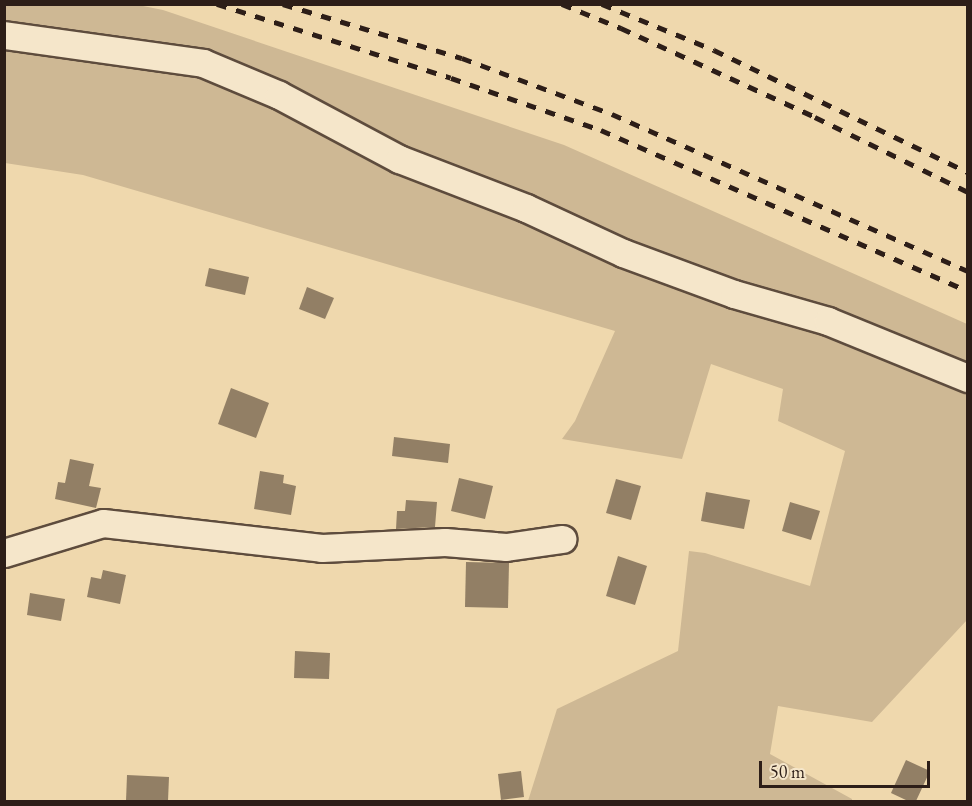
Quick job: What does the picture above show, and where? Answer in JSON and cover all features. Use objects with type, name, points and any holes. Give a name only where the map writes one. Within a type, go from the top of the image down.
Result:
[{"type":"street","points":[[4,35],[203,63],[279,95],[399,159],[526,207],[623,253],[734,294],[828,321],[968,378]]},
{"type":"street","points":[[4,553],[103,523],[322,548],[445,542],[506,547],[562,539]]},
{"type":"shaded area","points":[[5,5],[138,5],[163,10],[564,145],[967,324],[967,620],[872,722],[778,706],[770,754],[852,801],[528,801],[557,709],[678,651],[689,551],[705,553],[810,586],[845,451],[778,421],[783,389],[711,364],[682,459],[562,439],[575,421],[615,331],[83,175],[5,163]]},
{"type":"building","points":[[209,268],[249,277],[245,295],[205,286]]},
{"type":"building","points":[[307,287],[334,298],[325,319],[299,309]]},
{"type":"building","points":[[231,388],[269,403],[256,438],[218,424]]},
{"type":"building","points":[[394,437],[450,444],[448,463],[392,456]]},
{"type":"building","points":[[70,459],[94,464],[89,486],[101,488],[96,508],[55,499],[58,482],[65,483]]},
{"type":"building","points":[[260,471],[284,475],[283,483],[296,486],[291,515],[254,509]]},
{"type":"building","points":[[459,478],[493,486],[485,519],[451,511]]},
{"type":"building","points":[[616,479],[641,486],[631,520],[606,513]]},
{"type":"building","points":[[706,492],[750,500],[744,529],[701,521]]},
{"type":"building","points":[[406,500],[437,502],[435,527],[396,529],[397,511],[405,511]]},
{"type":"building","points":[[790,502],[820,511],[811,540],[782,531]]},
{"type":"building","points":[[618,556],[647,566],[635,605],[606,596]]},
{"type":"building","points":[[466,562],[509,563],[508,608],[465,607]]},
{"type":"building","points":[[103,570],[126,575],[120,604],[87,597],[91,577],[101,579]]},
{"type":"building","points":[[30,593],[65,599],[61,621],[27,615]]},
{"type":"building","points":[[295,651],[330,653],[329,679],[294,678]]},
{"type":"building","points":[[906,760],[930,771],[916,801],[908,801],[891,793]]},
{"type":"building","points":[[521,771],[524,797],[501,800],[498,774]]},
{"type":"building","points":[[127,775],[169,777],[168,801],[126,801]]},
{"type":"railway","points":[[217,4],[451,78],[601,130],[968,291]]},
{"type":"railway","points":[[283,4],[462,58],[612,114],[968,271]]},
{"type":"railway","points":[[562,4],[621,28],[815,117],[968,192]]},
{"type":"railway","points":[[602,4],[714,50],[968,172]]}]
